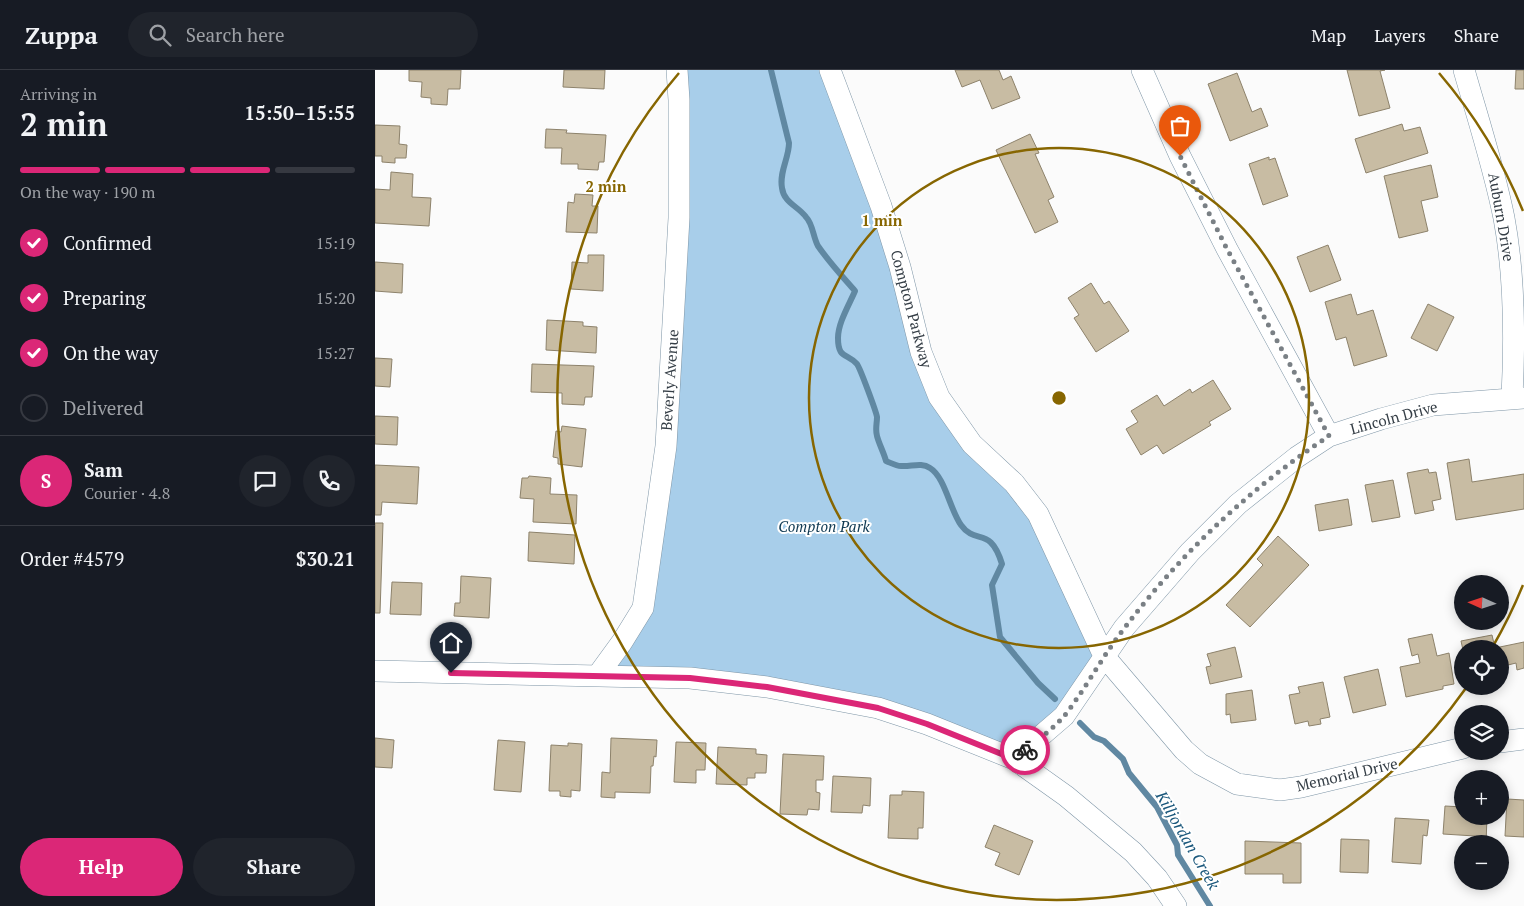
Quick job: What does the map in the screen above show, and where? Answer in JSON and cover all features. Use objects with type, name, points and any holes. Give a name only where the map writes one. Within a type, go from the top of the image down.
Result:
[{"type":"street","name":"Beverly Avenue","points":[[599,675],[643,608],[666,446],[679,218],[677,70]]},
{"type":"street","name":"Compton Parkway","points":[[830,70],[881,206],[900,267],[921,352],[939,397],[972,444],[1014,483],[1038,514],[1104,656]]},
{"type":"street","points":[[1141,70],[1227,249],[1329,436]]},
{"type":"street","name":"Auburn Drive","points":[[1464,70],[1494,172],[1504,220],[1514,316],[1518,398]]},
{"type":"street","name":"Lincoln Drive","points":[[1014,759],[1064,716],[1124,628],[1190,552],[1238,504],[1297,457],[1329,436],[1433,405],[1518,398]]},
{"type":"street","name":"Memorial Drive","points":[[1104,656],[1184,750],[1199,764],[1237,784],[1273,789],[1301,787],[1454,750]]},
{"type":"street","points":[[375,671],[690,678],[767,687],[877,708],[927,724],[1014,759],[1066,796],[1133,852],[1157,878],[1176,906]]},
{"type":"street","points":[[1509,741],[1524,740]]},
{"type":"green space","name":"Compton Park","points":[[677,70],[831,70],[929,375],[1014,483],[1104,656],[1014,759],[876,708],[598,675],[632,627],[666,446]]},
{"type":"building","points":[[409,70],[461,70],[460,89],[448,89],[447,105],[431,104],[431,98],[421,97],[422,82],[409,81]]},
{"type":"building","points":[[564,70],[605,70],[604,89],[563,87]]},
{"type":"building","points":[[955,70],[999,70],[1003,80],[1011,76],[1020,98],[992,109],[980,80],[962,87]]},
{"type":"building","points":[[1347,70],[1385,70],[1380,71],[1390,108],[1359,116]]},
{"type":"building","points":[[1516,70],[1524,70],[1524,89],[1515,89]]},
{"type":"building","points":[[1237,73],[1252,112],[1261,108],[1268,126],[1230,141],[1208,84]]},
{"type":"building","points":[[1402,124],[1404,131],[1420,127],[1428,153],[1366,173],[1355,139]]},
{"type":"building","points":[[375,125],[400,126],[399,144],[407,145],[406,158],[395,158],[395,163],[382,162],[382,156],[375,156]]},
{"type":"building","points":[[546,129],[567,130],[566,133],[606,135],[604,162],[599,162],[598,170],[578,169],[578,164],[561,164],[562,148],[545,148]]},
{"type":"building","points":[[1030,134],[1039,153],[1035,154],[1054,197],[1048,200],[1058,222],[1035,233],[996,150]]},
{"type":"building","points":[[1269,157],[1269,160],[1275,158],[1288,196],[1263,205],[1249,164]]},
{"type":"building","points":[[1431,165],[1438,197],[1421,201],[1428,231],[1399,238],[1384,176]]},
{"type":"building","points":[[391,172],[413,174],[412,197],[431,198],[429,226],[375,223],[375,189],[390,190]]},
{"type":"building","points":[[575,194],[593,195],[592,206],[598,206],[597,233],[566,232],[568,202],[574,203]]},
{"type":"building","points":[[1328,245],[1341,280],[1310,292],[1297,257]]},
{"type":"building","points":[[588,255],[604,255],[603,291],[571,289],[572,262],[588,263]]},
{"type":"building","points":[[375,262],[403,264],[402,293],[375,291]]},
{"type":"building","points":[[1091,283],[1104,304],[1109,301],[1129,331],[1096,352],[1074,318],[1079,315],[1068,298]]},
{"type":"building","points":[[1351,294],[1357,315],[1373,310],[1387,356],[1354,366],[1346,337],[1336,340],[1325,302]]},
{"type":"building","points":[[1428,304],[1454,317],[1437,351],[1411,338]]},
{"type":"building","points":[[547,320],[583,322],[583,326],[597,327],[596,353],[546,350]]},
{"type":"building","points":[[375,358],[392,359],[390,387],[375,386]]},
{"type":"building","points":[[532,364],[594,366],[592,397],[585,397],[584,405],[562,404],[562,393],[531,392]]},
{"type":"building","points":[[1213,380],[1231,409],[1209,422],[1211,425],[1163,454],[1157,445],[1141,455],[1126,429],[1138,422],[1131,411],[1157,395],[1164,406],[1190,389],[1192,393]]},
{"type":"building","points":[[375,416],[398,417],[397,445],[375,444]]},
{"type":"building","points":[[562,426],[586,429],[582,467],[558,464],[558,458],[553,457],[556,431],[561,432]]},
{"type":"building","points":[[1469,459],[1472,482],[1524,474],[1524,509],[1456,520],[1447,463]]},
{"type":"building","points":[[375,465],[419,467],[417,504],[382,502],[381,515],[375,515]]},
{"type":"building","points":[[1428,469],[1429,473],[1436,472],[1441,499],[1432,501],[1434,510],[1415,514],[1407,473]]},
{"type":"building","points":[[529,476],[551,478],[550,494],[577,495],[576,524],[533,522],[534,499],[520,498],[522,478],[528,478]]},
{"type":"building","points":[[1393,480],[1400,517],[1372,522],[1365,485]]},
{"type":"building","points":[[1348,499],[1352,525],[1319,531],[1315,505]]},
{"type":"building","points":[[375,523],[383,523],[380,613],[375,613]]},
{"type":"building","points":[[529,532],[575,535],[574,564],[528,561]]},
{"type":"building","points":[[1278,536],[1309,565],[1250,627],[1226,605],[1263,565],[1257,559]]},
{"type":"building","points":[[461,576],[491,578],[489,618],[454,616],[455,603],[460,603]]},
{"type":"building","points":[[392,582],[422,583],[421,615],[390,614]]},
{"type":"building","points":[[1432,634],[1437,656],[1449,653],[1454,684],[1443,686],[1443,689],[1406,697],[1400,667],[1420,663],[1418,654],[1412,656],[1408,639]]},
{"type":"building","points":[[1492,635],[1493,640],[1466,640]]},
{"type":"building","points":[[1524,642],[1524,668],[1517,670],[1516,663],[1509,665],[1509,645]]},
{"type":"building","points":[[1235,647],[1242,677],[1210,684],[1206,667],[1211,666],[1207,654]]},
{"type":"building","points":[[1378,669],[1386,705],[1353,713],[1344,677]]},
{"type":"building","points":[[1323,682],[1330,717],[1320,719],[1321,724],[1309,726],[1308,721],[1295,724],[1289,695],[1300,693],[1298,687]]},
{"type":"building","points":[[1252,690],[1256,720],[1231,723],[1230,714],[1226,715],[1226,694]]},
{"type":"building","points":[[375,738],[394,740],[392,768],[375,767]]},
{"type":"building","points":[[611,738],[657,740],[656,757],[654,756],[653,766],[651,766],[650,793],[615,792],[615,798],[601,797],[602,772],[610,773]]},
{"type":"building","points":[[498,740],[525,742],[521,792],[494,790]]},
{"type":"building","points":[[676,742],[706,743],[705,770],[696,770],[696,783],[674,782]]},
{"type":"building","points":[[568,743],[582,744],[580,791],[571,790],[571,797],[560,796],[560,791],[549,791],[551,745],[568,746]]},
{"type":"building","points":[[718,747],[756,749],[756,754],[767,755],[766,773],[755,773],[755,778],[747,778],[747,785],[716,784]]},
{"type":"building","points":[[783,754],[824,756],[823,780],[816,780],[816,792],[820,793],[819,810],[808,809],[807,815],[780,814]]},
{"type":"building","points":[[833,776],[871,778],[870,806],[863,805],[862,813],[831,812]]},
{"type":"building","points":[[902,791],[924,792],[923,828],[918,828],[918,839],[888,838],[890,795],[902,795]]},
{"type":"building","points":[[1509,799],[1524,800],[1524,837],[1505,835],[1506,825],[1509,825]]},
{"type":"building","points":[[1445,806],[1454,806],[1454,825],[1487,825],[1486,835],[1443,834]]},
{"type":"building","points":[[1395,818],[1429,820],[1427,836],[1423,835],[1421,864],[1392,862]]},
{"type":"building","points":[[994,825],[1033,841],[1019,875],[995,865],[1000,853],[985,847]]},
{"type":"building","points":[[1341,839],[1369,840],[1368,873],[1340,872]]},
{"type":"building","points":[[1245,841],[1301,843],[1301,883],[1283,883],[1283,874],[1245,874]]},
{"type":"waterway","name":"Killjordan Creek","points":[[771,70],[789,143],[781,182],[783,193],[788,201],[803,213],[812,227],[818,246],[855,291],[838,332],[838,345],[841,353],[857,364],[861,373],[876,413],[876,433],[886,461],[899,466],[920,465],[930,468],[940,479],[961,525],[972,534],[993,544],[1002,564],[992,585],[1000,637],[1038,683],[1055,699]]},
{"type":"waterway","name":"Killjordan Creek","points":[[1080,723],[1094,737],[1104,741],[1123,759],[1129,773],[1157,807],[1177,845],[1178,855],[1210,906]]},
{"type":"way so far","points":[[1025,750],[1064,716],[1124,628],[1190,552],[1238,504],[1297,457],[1329,436],[1227,249],[1180,156]]},
{"type":"route","points":[[451,673],[690,678],[767,687],[878,708],[927,724],[1014,759],[1025,750]]}]
